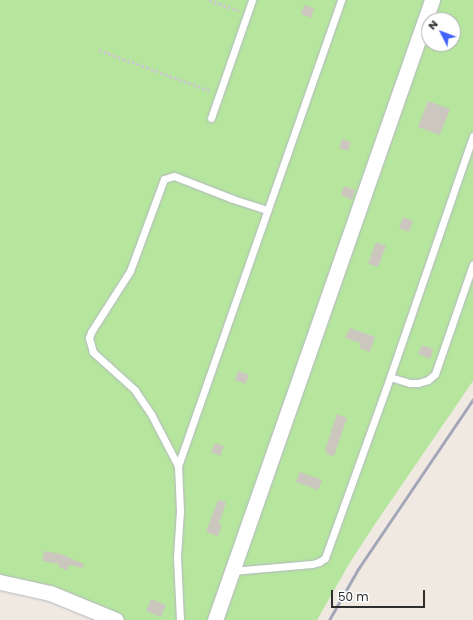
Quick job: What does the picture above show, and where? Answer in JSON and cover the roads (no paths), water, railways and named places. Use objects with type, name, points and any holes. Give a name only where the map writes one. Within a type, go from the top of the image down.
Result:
[{"type":"street","points":[[215,620],[432,0]]},
{"type":"street","points":[[0,582],[50,593],[116,620]]},
{"type":"lane","points":[[211,118],[252,0]]},
{"type":"lane","points":[[180,620],[176,557],[180,505],[178,466],[341,0]]},
{"type":"lane","points":[[232,570],[312,564],[320,562],[325,558],[390,378],[473,136]]},
{"type":"lane","points":[[178,466],[151,414],[135,390],[93,352],[90,346],[89,338],[91,332],[130,271],[164,179],[174,176],[233,199],[267,210]]},
{"type":"lane","points":[[390,378],[418,384],[428,380],[435,374],[473,264]]},
{"type":"railway","points":[[329,620],[358,569],[473,399]]}]
